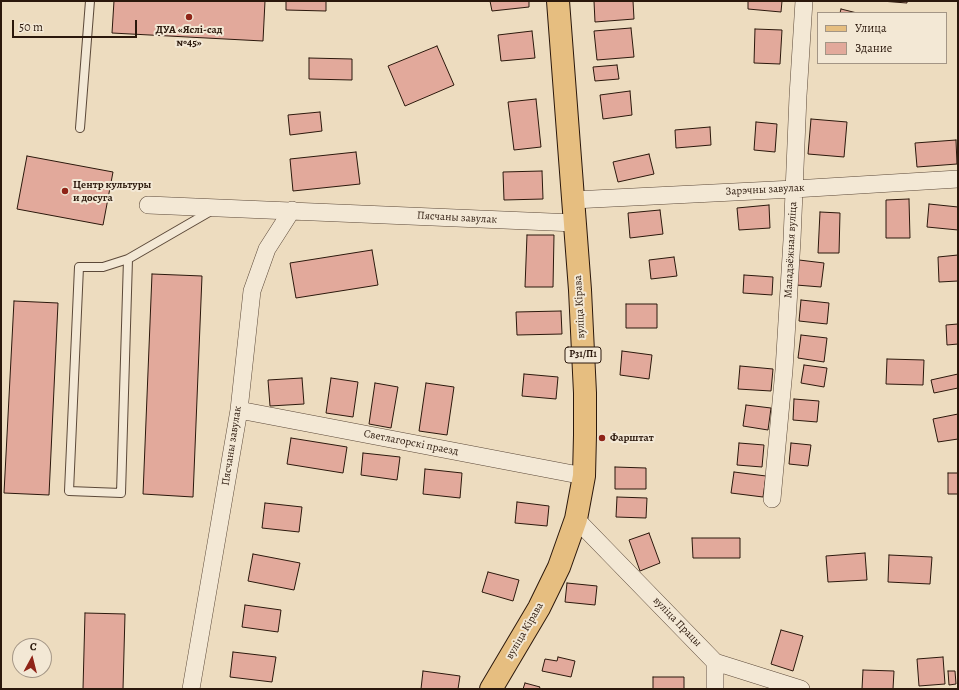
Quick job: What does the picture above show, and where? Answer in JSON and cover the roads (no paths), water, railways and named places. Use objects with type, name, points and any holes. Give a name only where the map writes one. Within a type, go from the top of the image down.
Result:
[{"type":"main road","name":"вуліца Кірава","points":[[491,689],[539,608],[559,566],[576,519],[584,476],[585,393],[580,290],[558,1]]},
{"type":"street","name":"Маладзёжная вуліца","points":[[772,499],[784,370],[804,1]]},
{"type":"street","name":"Зарэчны завулак","points":[[573,200],[958,179]]},
{"type":"street","name":"Пясчаны завулак","points":[[148,205],[575,223]]},
{"type":"street","name":"Пясчаны завулак","points":[[191,689],[238,410],[252,291],[267,250],[292,210]]},
{"type":"street","name":"Светлагорскі праезд","points":[[238,410],[584,476]]},
{"type":"street","name":"вуліца Працы","points":[[576,519],[715,662],[801,689]]},
{"type":"street","points":[[714,689],[715,662]]},
{"type":"lane","points":[[80,128],[90,1]]},
{"type":"lane","points":[[128,259],[121,493],[69,491],[79,267],[103,267],[128,259],[216,207]]},
{"type":"place","name":"ДУА «Яслі-сад №45»","points":[[189,17]]},
{"type":"place","name":"Центр культуры и досуга","points":[[65,191]]},
{"type":"place","name":"Фарштат","points":[[602,438]]}]
